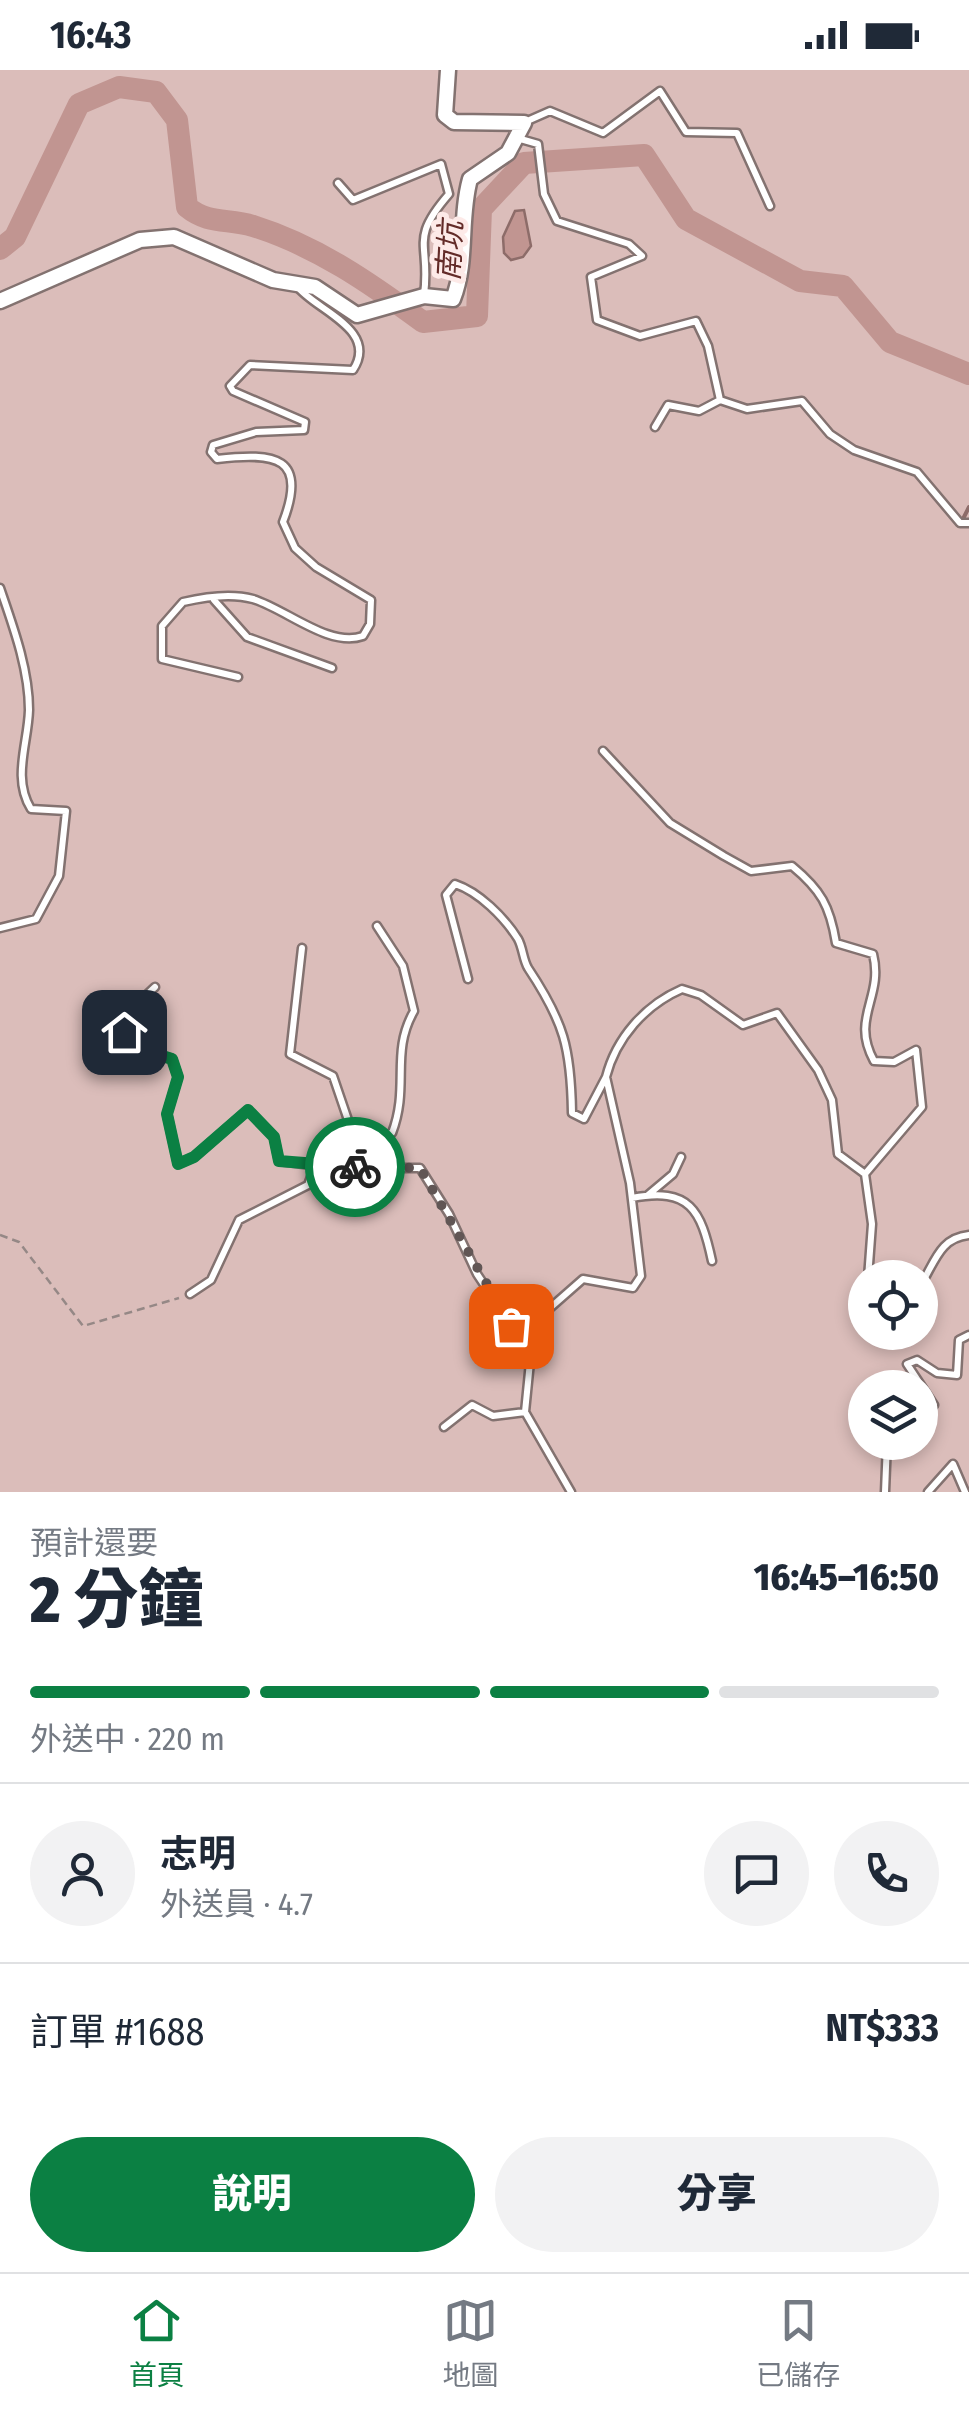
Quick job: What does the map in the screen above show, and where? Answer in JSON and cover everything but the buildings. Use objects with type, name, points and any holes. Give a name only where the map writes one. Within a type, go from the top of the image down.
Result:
[{"type":"street","points":[[0,301],[140,240],[174,237],[273,280],[315,286],[357,316],[423,296],[453,299],[462,278],[461,211],[470,179],[508,153],[524,123],[454,122],[445,115],[448,70]]},
{"type":"lane","points":[[524,123],[550,111],[603,133],[660,92],[686,132],[737,133],[770,206]]},
{"type":"lane","points":[[516,138],[538,144],[544,194],[556,221],[629,244],[642,256],[591,277],[597,320],[640,336],[696,321],[708,346],[720,400]]},
{"type":"lane","points":[[338,182],[353,200],[441,164],[448,194],[425,222],[421,256],[423,296]]},
{"type":"lane","points":[[238,677],[162,658],[162,626],[183,602],[253,599],[354,640],[363,636],[370,624],[371,600],[295,548],[283,522],[294,494],[294,478],[288,467],[276,460],[250,455],[218,459],[211,452],[213,446],[256,432],[304,430],[305,422],[294,415],[233,391],[230,386],[250,366],[353,370],[358,362],[357,346],[348,326],[334,312],[309,304],[296,285]]},
{"type":"lane","points":[[655,428],[668,406],[700,411],[720,400],[747,409],[802,401],[830,434],[854,450],[917,472],[960,523],[969,522]]},
{"type":"lane","points":[[0,588],[22,659],[29,709],[22,794],[31,809],[66,810],[58,876],[36,919],[0,928]]},
{"type":"lane","points":[[213,599],[247,636],[332,668]]},
{"type":"lane","points":[[603,750],[670,823],[751,871],[792,866],[814,884],[830,905],[836,943],[873,954],[877,971],[862,1022],[864,1043],[874,1061],[894,1062],[916,1050],[922,1107],[865,1174]]},
{"type":"lane","points":[[468,979],[446,895],[455,884],[472,890],[489,906],[518,940],[526,966],[546,989],[565,1040],[572,1113],[584,1119],[606,1077],[612,1052],[657,1000],[682,989],[701,995],[743,1025],[777,1013],[818,1070],[832,1100],[838,1154],[865,1174],[872,1224],[869,1260]]},
{"type":"lane","points":[[357,1148],[368,1136],[392,1133],[402,1106],[401,1034],[414,1011],[403,966],[377,926]]},
{"type":"lane","points":[[302,948],[290,1054],[333,1076],[364,1167]]},
{"type":"lane","points":[[154,987],[128,1014],[124,1032],[130,1046],[172,1059],[178,1077],[167,1114],[178,1164],[194,1157],[248,1110],[274,1137],[279,1161],[315,1166],[420,1168],[450,1214],[477,1274],[528,1352]]},
{"type":"lane","points":[[571,1492],[525,1412],[528,1352],[534,1322],[583,1279],[633,1288],[641,1276],[632,1198],[606,1077]]},
{"type":"lane","points":[[647,1196],[673,1174],[681,1156]]},
{"type":"lane","points":[[190,1294],[211,1280],[239,1220],[308,1184],[315,1166]]},
{"type":"lane","points":[[632,1198],[679,1198],[703,1218],[712,1261]]},
{"type":"lane","points":[[934,1260],[952,1237],[969,1235]]},
{"type":"lane","points":[[938,1373],[957,1374],[959,1340],[969,1335]]},
{"type":"lane","points":[[912,1370],[908,1364],[917,1360],[932,1370]]},
{"type":"lane","points":[[444,1428],[472,1405],[492,1416],[525,1412]]},
{"type":"lane","points":[[885,1492],[886,1460]]},
{"type":"lane","points":[[928,1492],[952,1464],[965,1492]]},
{"type":"path","points":[[0,1235],[19,1242],[83,1326],[190,1294]]},
{"type":"shaded area","points":[[0,70],[969,70],[969,1492],[0,1492]]},
{"type":"shaded area","points":[[524,210],[531,246],[523,257],[511,260],[504,253],[503,237],[515,211]]},
{"type":"waterway","name":"南坑","points":[[0,249],[15,237],[79,104],[119,87],[156,92],[177,120],[187,207],[211,219],[253,226],[299,244],[363,280],[423,322],[477,316],[481,209],[524,163],[644,155],[686,219],[800,281],[843,286],[890,342],[969,374]]},
{"type":"waterway","points":[[964,517],[969,507]]},
{"type":"way so far","points":[[355,1167],[420,1168],[450,1214],[477,1274],[511,1326]]},
{"type":"route","points":[[124,1032],[130,1046],[172,1059],[178,1077],[167,1114],[178,1164],[194,1157],[248,1110],[274,1137],[279,1161],[355,1167]]}]
